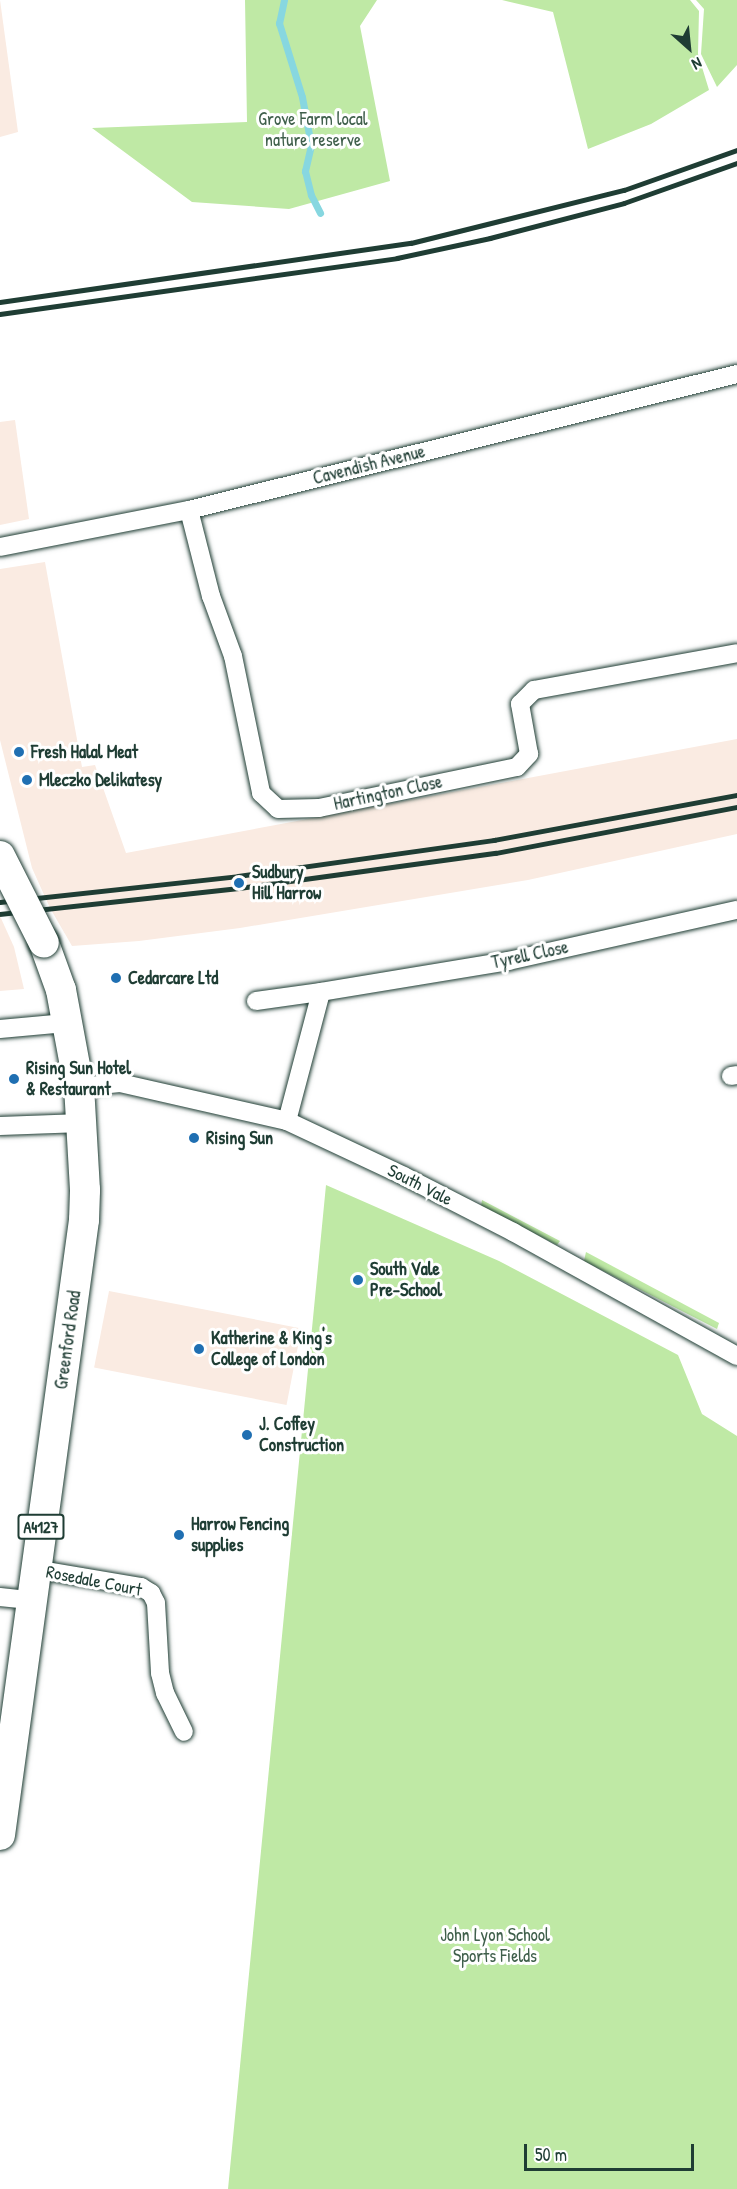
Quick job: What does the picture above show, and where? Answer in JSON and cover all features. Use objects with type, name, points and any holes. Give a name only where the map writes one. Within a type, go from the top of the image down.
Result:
[{"type":"main road","name":"Greenford Road","points":[[0,856],[44,943],[61,990],[79,1087],[86,1190],[83,1239],[35,1569],[5,1752],[0,1835]]},
{"type":"street","name":"Cavendish Avenue","points":[[0,547],[189,510],[737,374]]},
{"type":"street","name":"Hartington Close","points":[[189,510],[211,596],[233,656],[261,793],[278,808],[319,808],[518,767],[529,754],[520,704],[534,690],[737,653]]},
{"type":"street","name":"Tyrell Close","points":[[256,1001],[508,960],[737,910]]},
{"type":"street","points":[[287,1121],[321,992]]},
{"type":"street","points":[[0,1029],[66,1023]]},
{"type":"street","name":"South Vale","points":[[79,1087],[120,1083],[287,1121],[404,1176],[513,1232],[737,1356]]},
{"type":"street","points":[[0,1126],[82,1123]]},
{"type":"street","name":"Rosedale Court","points":[[35,1569],[141,1587],[151,1593],[156,1603],[160,1673],[165,1693],[183,1732]]},
{"type":"street","points":[[0,1597],[30,1600]]},
{"type":"shaded area","points":[[0,0],[18,132],[0,137]]},
{"type":"shaded area","points":[[15,420],[29,519],[0,525],[0,422]]},
{"type":"shaded area","points":[[45,562],[82,767],[95,765],[126,853],[737,739],[737,834],[528,880],[240,928],[139,941],[72,946],[50,908],[32,868],[0,740],[0,569]]},
{"type":"shaded area","points":[[0,916],[14,947],[24,989],[0,991]]},
{"type":"shaded area","name":"Katherine & King's College of London","points":[[109,1291],[301,1328],[287,1405],[94,1368]]},
{"type":"green space","name":"Grove Farm local nature reserve","points":[[245,0],[377,0],[360,26],[390,181],[289,209],[192,202],[92,128],[247,122]]},
{"type":"green space","points":[[502,0],[690,0],[699,11],[698,54],[709,90],[651,124],[588,149],[553,12]]},
{"type":"green space","points":[[696,0],[737,0],[737,65],[717,87],[701,54],[704,9]]},
{"type":"green space","name":"John Lyon School Sports Fields","points":[[326,1185],[499,1261],[678,1355],[702,1414],[737,1436],[737,2189],[228,2189]]},
{"type":"green space","points":[[482,1200],[560,1241],[557,1245],[481,1206]]},
{"type":"green space","points":[[586,1252],[719,1323],[717,1329],[584,1261]]},
{"type":"waterway","points":[[284,0],[279,23],[302,97],[311,145],[305,171],[311,195],[320,213]]},
{"type":"railway","points":[[0,302],[411,243],[624,190],[737,150]]},
{"type":"railway","points":[[0,314],[397,258],[490,238],[624,203],[737,163]]},
{"type":"railway","points":[[0,902],[238,876],[494,840],[737,795]]},
{"type":"railway","points":[[0,914],[239,888],[496,853],[737,807]]},
{"type":"place","name":"Fresh Halal Meat","points":[[19,752]]},
{"type":"place","name":"Mleczko Delikatesy","points":[[27,780]]},
{"type":"place","name":"Sudbury Hill Harrow","points":[[239,883]]},
{"type":"place","name":"Cedarcare Ltd","points":[[116,978]]},
{"type":"place","name":"Rising Sun Hotel & Restaurant","points":[[14,1079]]},
{"type":"place","name":"Rising Sun","points":[[194,1138]]},
{"type":"place","name":"South Vale Pre-School","points":[[358,1280]]},
{"type":"place","name":"Katherine & King's College of London","points":[[199,1349]]},
{"type":"place","name":"J. Coffey Construction","points":[[247,1435]]},
{"type":"place","name":"Harrow Fencing supplies","points":[[179,1535]]}]
